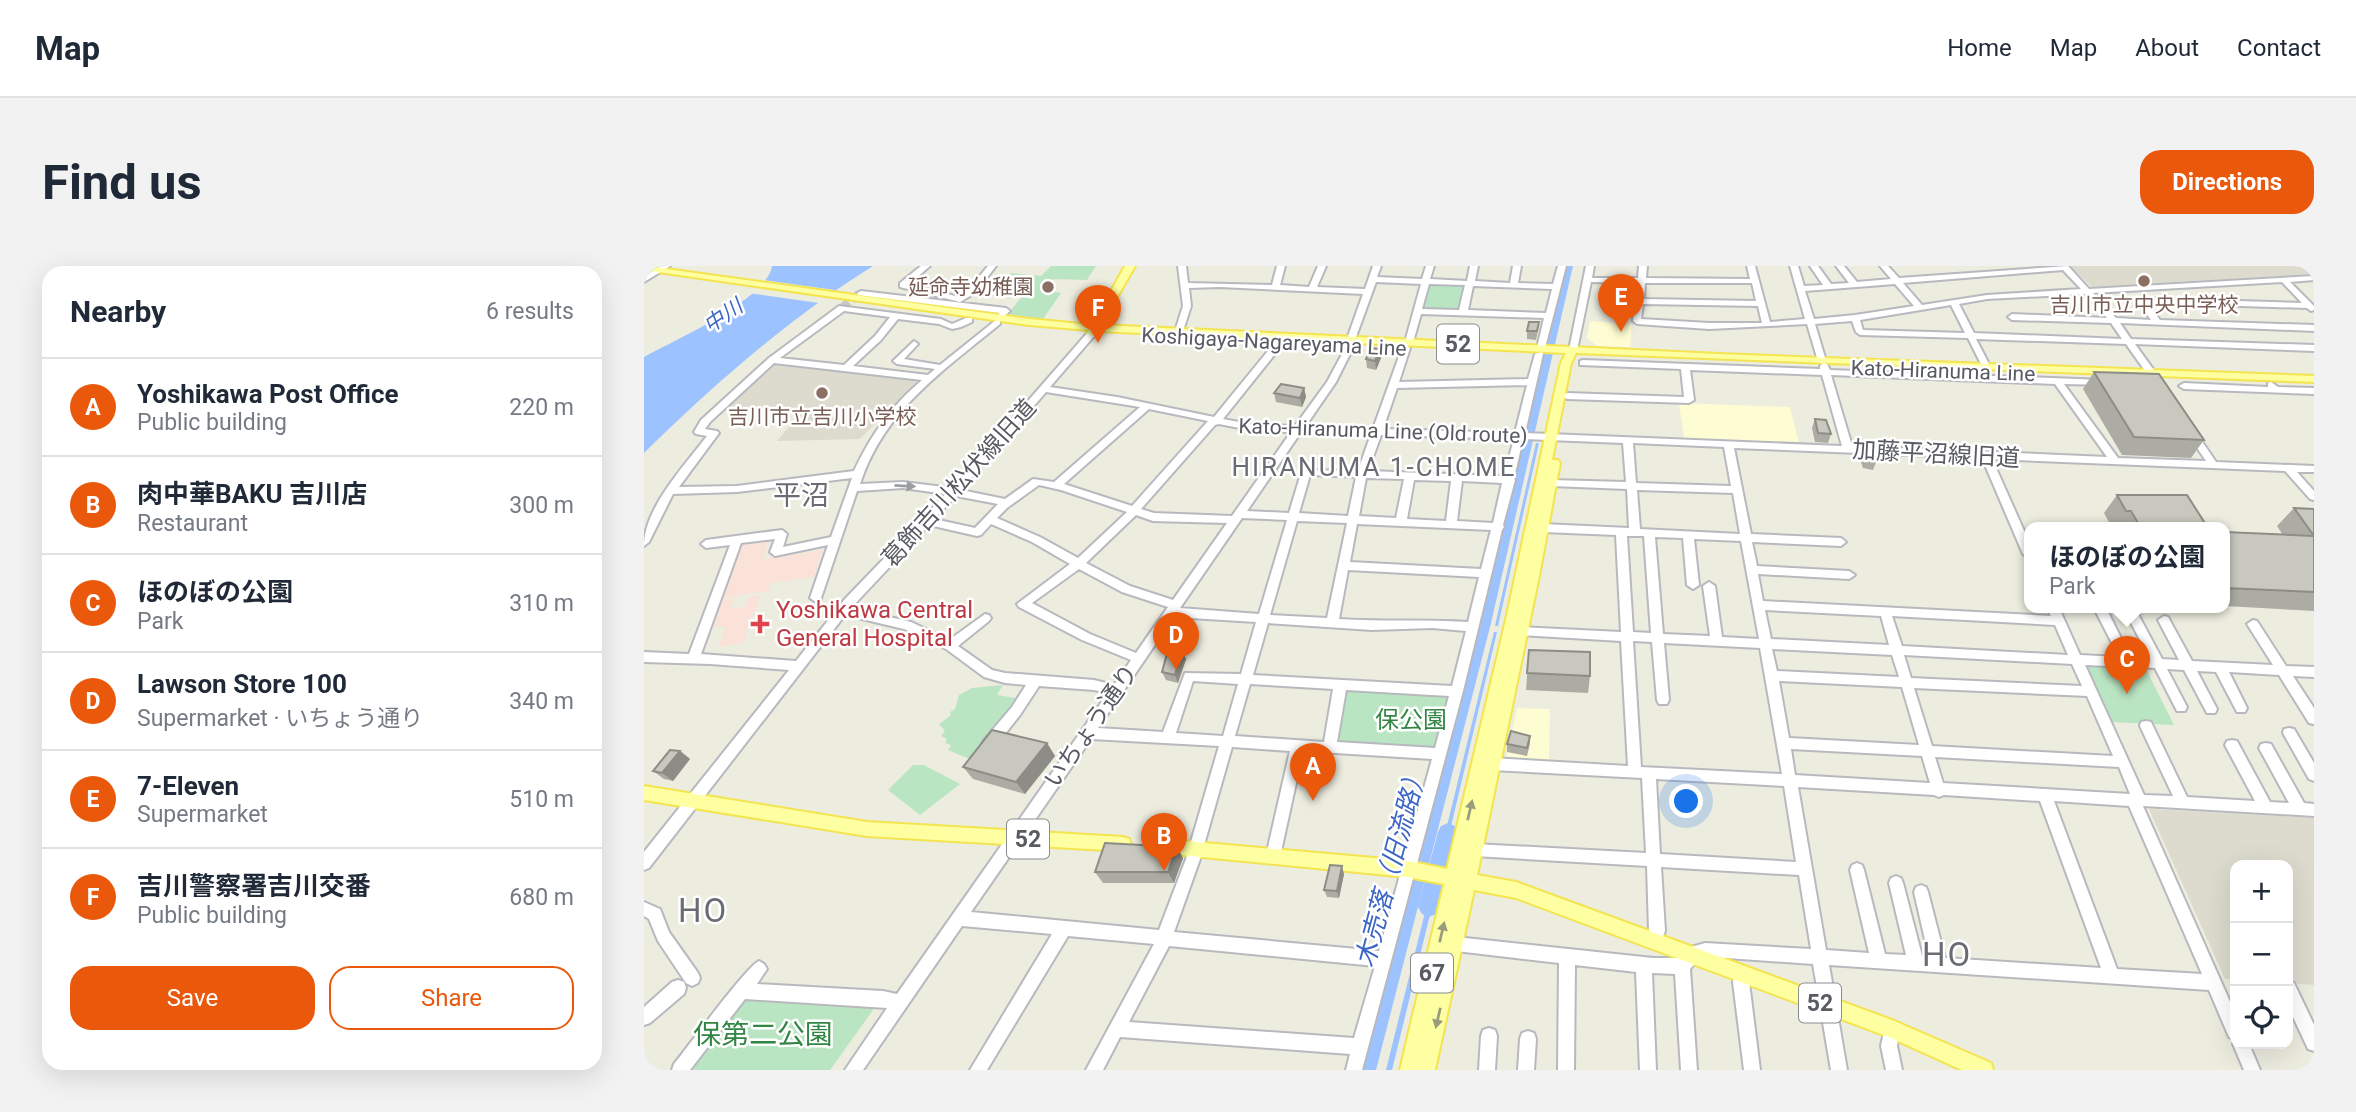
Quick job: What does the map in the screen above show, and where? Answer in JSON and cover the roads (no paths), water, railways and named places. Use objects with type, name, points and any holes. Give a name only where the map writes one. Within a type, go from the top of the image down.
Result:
[{"type":"main road","points":[[1094,331],[1130,266]]},
{"type":"main road","name":"Koshigaya-Nagareyama Line","points":[[644,267],[659,272],[839,298],[1094,331],[1280,342],[1350,342]]},
{"type":"main road","name":"Koshigaya-Nagareyama Line","points":[[839,298],[969,320],[998,320]]},
{"type":"main road","name":"Koshigaya-Nagareyama Line","points":[[1094,331],[1179,331],[1568,353]]},
{"type":"main road","points":[[1455,877],[1474,850],[1543,528],[1550,483],[1550,437],[1567,396],[1574,363],[1568,353]]},
{"type":"main road","points":[[1455,877],[1513,624],[1568,353]]},
{"type":"main road","name":"Kato-Hiranuma Line","points":[[1568,353],[1721,366],[1824,367]]},
{"type":"main road","name":"Kato-Hiranuma Line","points":[[1568,353],[1824,367],[2108,377],[2153,376],[2272,386],[2314,385]]},
{"type":"main road","name":"Kato-Hiranuma Line","points":[[1989,373],[2314,379]]},
{"type":"main road","name":"52","points":[[644,793],[867,829],[1197,849],[1411,870],[1455,877],[1516,890],[1654,942],[1685,960],[1743,975],[1892,1030],[1983,1070]]},
{"type":"main road","name":"67","points":[[1426,1070],[1456,944],[1455,877]]},
{"type":"main road","name":"67","points":[[1409,1070],[1455,877]]},
{"type":"street","points":[[926,266],[903,285],[957,302]]},
{"type":"street","points":[[957,302],[972,291],[992,266]]},
{"type":"street","points":[[1179,331],[1187,306],[1182,266]]},
{"type":"street","points":[[1275,287],[1280,266]]},
{"type":"street","points":[[1312,290],[1322,266]]},
{"type":"street","name":"いちょう通り","points":[[853,1070],[1331,382],[1350,342],[1377,266]]},
{"type":"street","points":[[1332,623],[1362,474],[1394,385],[1430,266]]},
{"type":"street","points":[[1464,313],[1474,266]]},
{"type":"street","points":[[1514,285],[1517,266]]},
{"type":"street","points":[[1354,1070],[1411,870],[1499,527],[1562,266]]},
{"type":"street","points":[[1568,353],[1590,266]]},
{"type":"street","points":[[1643,266],[1637,321],[1641,324],[1767,325],[1854,318],[1987,297],[2314,278]]},
{"type":"street","points":[[1751,266],[1767,325]]},
{"type":"street","points":[[1794,266],[1848,450]]},
{"type":"street","points":[[1814,266],[1829,287]]},
{"type":"street","points":[[1840,266],[1855,285]]},
{"type":"street","points":[[1884,266],[1920,308]]},
{"type":"street","points":[[1801,289],[2065,266],[2115,321],[2162,390]]},
{"type":"street","points":[[644,280],[659,272]]},
{"type":"street","points":[[1372,279],[1557,287]]},
{"type":"street","points":[[1587,280],[1755,281]]},
{"type":"street","points":[[2284,280],[2311,308]]},
{"type":"street","points":[[1185,286],[1368,292]]},
{"type":"street","points":[[816,598],[867,452],[885,425],[931,377],[998,320],[1006,310],[957,302],[861,293]]},
{"type":"street","points":[[2157,323],[2141,300],[2311,308]]},
{"type":"street","points":[[1639,301],[1761,304]]},
{"type":"street","points":[[1954,303],[1989,373],[2058,382],[2112,384],[2108,377]]},
{"type":"street","points":[[644,542],[669,493],[714,433],[698,430],[772,360],[842,308],[941,322],[950,327],[959,326],[969,320]]},
{"type":"street","points":[[1418,311],[1548,316]]},
{"type":"street","points":[[847,367],[878,338],[896,316]]},
{"type":"street","points":[[2024,337],[2012,317],[2314,328]]},
{"type":"street","points":[[1854,318],[1860,332],[2314,348]]},
{"type":"street","name":"葛飾吉川松伏線旧道","points":[[644,863],[843,610],[954,492],[1094,331]]},
{"type":"street","points":[[1138,658],[1086,637],[1023,604],[1079,563],[1134,511],[1280,342]]},
{"type":"street","points":[[915,344],[897,361],[943,368]]},
{"type":"street","points":[[772,360],[931,377]]},
{"type":"street","points":[[1583,363],[1685,368],[1721,366]]},
{"type":"street","points":[[1567,396],[1689,400],[1685,368]]},
{"type":"street","points":[[1394,385],[1533,382]]},
{"type":"street","points":[[2058,382],[2115,461]]},
{"type":"street","points":[[2184,386],[2272,386],[2314,391]]},
{"type":"street","name":"Kato-Hiranuma Line (Old route)","points":[[1044,389],[1147,405],[1245,427],[1550,437]]},
{"type":"street","points":[[1056,485],[1147,405]]},
{"type":"street","points":[[2184,422],[2213,465]]},
{"type":"street","name":"加藤平沼線旧道","points":[[1550,437],[2314,469]]},
{"type":"street","points":[[1628,441],[1635,533]]},
{"type":"street","points":[[1729,445],[1772,676],[1839,1070]]},
{"type":"street","points":[[1986,456],[2024,543]]},
{"type":"street","points":[[2288,468],[2314,497]]},
{"type":"street","points":[[1094,1070],[1164,939],[1197,849],[1306,472],[1510,480]]},
{"type":"street","points":[[673,491],[737,489],[858,474]]},
{"type":"street","points":[[1401,522],[1410,476]]},
{"type":"street","points":[[1451,524],[1457,478]]},
{"type":"street","points":[[926,521],[977,532],[989,519],[1037,481],[1153,517],[1292,517],[1499,527]]},
{"type":"street","points":[[1550,483],[1737,490]]},
{"type":"street","points":[[855,488],[903,485],[1008,503]]},
{"type":"street","points":[[989,519],[1047,543],[1116,583],[1172,609],[1262,620],[1472,627]]},
{"type":"street","points":[[1543,528],[1841,542]]},
{"type":"street","points":[[1621,532],[1628,637],[1642,774],[1655,861],[1657,931],[1654,942]]},
{"type":"street","points":[[1649,533],[1663,700]]},
{"type":"street","points":[[706,544],[782,534],[775,552],[835,540]]},
{"type":"street","points":[[1688,535],[1693,585]]},
{"type":"street","points":[[693,658],[737,540]]},
{"type":"street","points":[[1344,566],[1486,573]]},
{"type":"street","points":[[1752,570],[1849,575]]},
{"type":"street","points":[[1709,586],[1717,640]]},
{"type":"street","points":[[1759,605],[2056,615],[2122,762],[2230,1020]]},
{"type":"street","points":[[843,610],[907,625],[950,646],[988,674],[1035,681],[1094,685],[1116,690]]},
{"type":"street","points":[[1885,611],[1938,791]]},
{"type":"street","points":[[2103,613],[2127,662]]},
{"type":"street","points":[[2134,617],[2181,707]]},
{"type":"street","points":[[950,646],[985,618]]},
{"type":"street","points":[[2164,620],[2211,709]]},
{"type":"street","points":[[2253,624],[2314,719]]},
{"type":"street","points":[[1521,631],[2314,672]]},
{"type":"street","points":[[644,657],[798,666]]},
{"type":"street","points":[[2220,667],[2241,708]]},
{"type":"street","points":[[1167,739],[1189,676],[1457,691]]},
{"type":"street","points":[[1772,676],[2090,691]]},
{"type":"street","points":[[982,753],[1035,681]]},
{"type":"street","points":[[1329,748],[1340,686]]},
{"type":"street","points":[[2146,726],[2183,802]]},
{"type":"street","points":[[1086,733],[1439,754]]},
{"type":"street","points":[[2289,733],[2314,775]]},
{"type":"street","points":[[1783,743],[2122,762]]},
{"type":"street","points":[[2232,745],[2266,807]]},
{"type":"street","points":[[1273,856],[1298,746]]},
{"type":"street","points":[[2266,748],[2307,810]]},
{"type":"street","points":[[1492,764],[2307,810]]},
{"type":"street","points":[[2046,797],[2112,976]]},
{"type":"street","points":[[1474,850],[1804,869]]},
{"type":"street","points":[[1857,870],[1879,962]]},
{"type":"street","points":[[1896,883],[1916,964]]},
{"type":"street","points":[[1921,891],[1939,966]]},
{"type":"street","points":[[644,909],[656,914],[663,936],[692,978]]},
{"type":"street","points":[[957,918],[1384,959]]},
{"type":"street","points":[[978,1070],[1064,929]]},
{"type":"street","points":[[1456,944],[1644,965],[1685,960],[1694,951],[1712,950],[2214,983]]},
{"type":"street","points":[[1566,1070],[1567,957]]},
{"type":"street","points":[[1685,960],[1689,1070]]},
{"type":"street","points":[[1644,965],[1648,1070]]},
{"type":"street","points":[[680,1070],[759,969]]},
{"type":"street","points":[[1743,975],[1741,982],[1752,1070]]},
{"type":"street","points":[[644,1017],[678,988]]},
{"type":"street","points":[[741,991],[898,1002]]},
{"type":"street","points":[[2293,999],[2314,1043]]},
{"type":"street","points":[[1115,1029],[1360,1047]]},
{"type":"street","points":[[1892,1030],[1889,1046],[1894,1070]]},
{"type":"street","points":[[1487,1070],[1489,1036]]},
{"type":"street","points":[[1527,1070],[1528,1039]]},
{"type":"street","points":[[2243,1049],[2252,1070]]},
{"type":"water","name":"中川","points":[[772,266],[873,266],[783,329],[644,453],[644,357],[737,305],[767,279]]},
{"type":"water","points":[[1536,443],[1539,443],[1498,626],[1495,626]]},
{"type":"water","points":[[1494,632],[1497,632],[1444,856],[1440,855]]},
{"type":"water","points":[[1432,884],[1437,886],[1392,1070],[1386,1070]]},
{"type":"waterway","name":"木売落（旧流路）","points":[[1364,1070],[1483,623],[1567,266]]},
{"type":"waterway","points":[[1429,907],[1448,832]]},
{"type":"tunnel","points":[[842,308],[861,293]]},
{"type":"place","name":"吉川市立中央中学校","points":[[2144,281]]},
{"type":"place","name":"延命寺幼稚園","points":[[1048,287]]},
{"type":"place","name":"7-Eleven","points":[[1621,332]]},
{"type":"place","name":"吉川警察署吉川交番","points":[[1098,343]]},
{"type":"place","name":"吉川市立吉川小学校","points":[[822,393]]},
{"type":"place","name":"Yoshikawa Central General Hospital","points":[[760,624]]},
{"type":"place","name":"Lawson Store 100","points":[[1176,670]]},
{"type":"place","name":"ほのぼの公園","points":[[2127,694]]},
{"type":"place","name":"Yoshikawa Post Office","points":[[1313,801]]},
{"type":"place","name":"肉中華BAKU 吉川店","points":[[1164,871]]},
{"type":"district","name":"HIRANUMA 1-CHOME","points":[[1374,467]]},
{"type":"district","name":"平沼","points":[[801,495]]},
{"type":"district","name":"HO","points":[[703,910]]},
{"type":"district","name":"HO","points":[[1947,954]]},
{"type":"park label","name":"保公園","points":[[1411,720]]},
{"type":"park label","name":"保第二公園","points":[[763,1034]]}]
